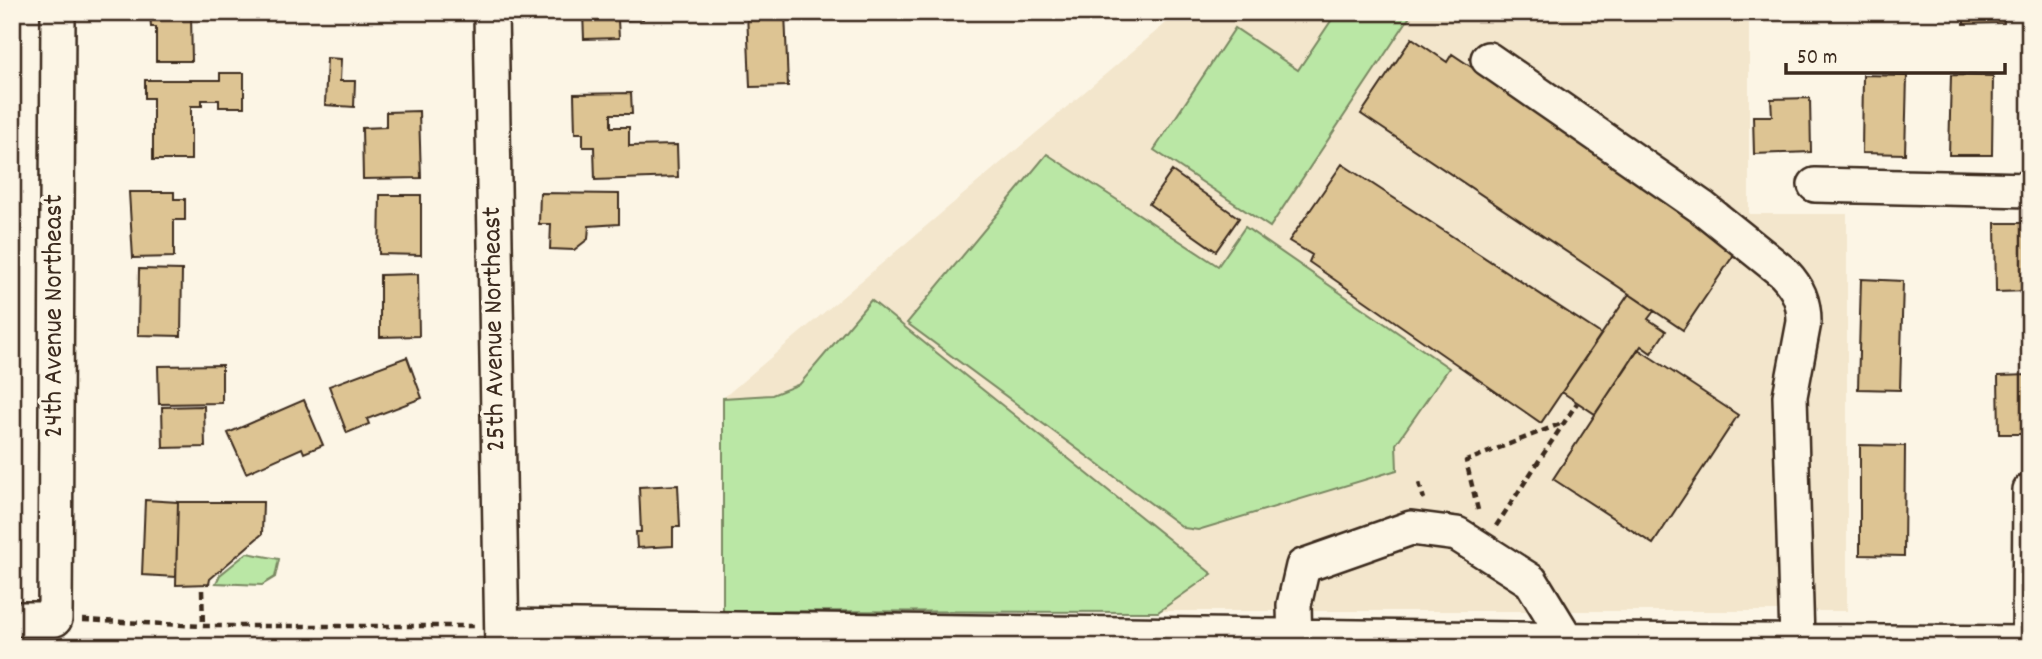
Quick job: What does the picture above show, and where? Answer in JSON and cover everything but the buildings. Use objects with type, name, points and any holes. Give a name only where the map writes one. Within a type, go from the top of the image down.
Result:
[{"type":"street","name":"24th Avenue Northeast","points":[[55,619],[58,12]]},
{"type":"street","name":"25th Avenue Northeast","points":[[491,12],[502,636]]},
{"type":"street","points":[[1488,59],[1703,208],[1795,284],[1804,310],[1790,396],[1797,640]]},
{"type":"street","points":[[1815,185],[2030,190]]},
{"type":"street","points":[[502,636],[1295,642],[1567,640],[1600,643],[1746,643],[1797,640],[1903,644],[2029,643],[2029,490]]},
{"type":"street","points":[[1295,642],[1294,605],[1303,566],[1411,528],[1457,534],[1531,581],[1567,640]]},
{"type":"street","points":[[12,619],[55,619]]},
{"type":"path","points":[[1492,532],[1577,402]]},
{"type":"path","points":[[1478,512],[1466,461],[1565,422]]},
{"type":"path","points":[[202,590],[202,626]]},
{"type":"path","points":[[55,619],[502,636]]},
{"type":"shaded area","points":[[1179,12],[1749,12],[1749,214],[1847,214],[1847,611],[723,611],[723,398]]},
{"type":"green space","points":[[1337,12],[1413,12],[1270,227],[1154,150],[1235,28],[1298,70]]},
{"type":"green space","points":[[1047,154],[1218,266],[1245,227],[1449,368],[1396,444],[1397,470],[1198,530],[1184,528],[907,323]]},
{"type":"green space","points":[[871,300],[1212,574],[1158,612],[723,611],[723,398],[772,395],[800,384]]},
{"type":"green space","points":[[247,553],[279,559],[275,577],[262,585],[216,583],[220,575]]}]
